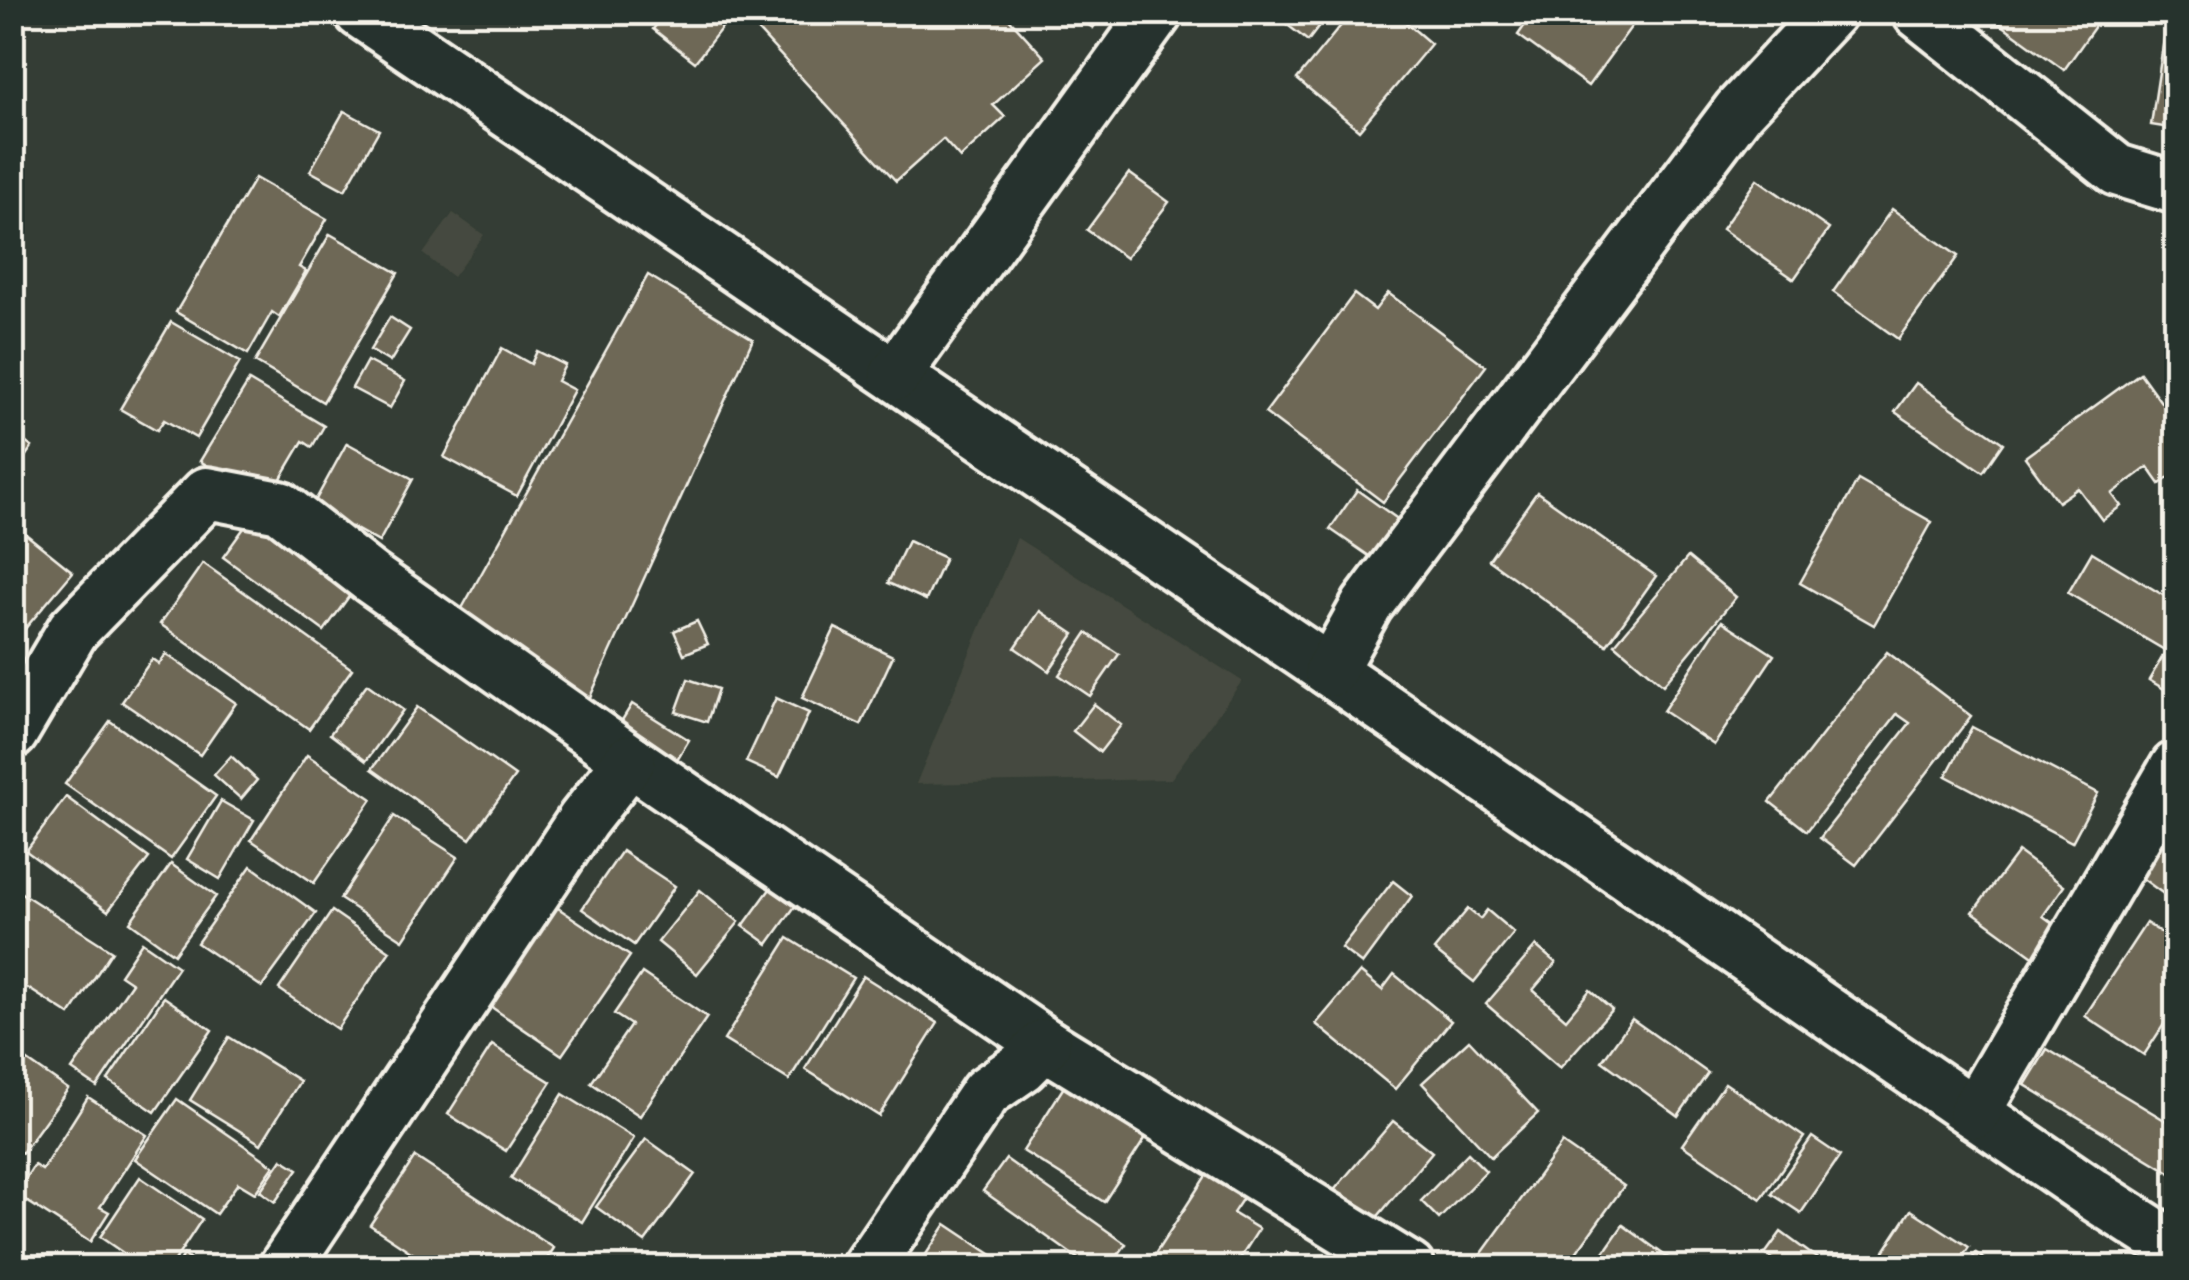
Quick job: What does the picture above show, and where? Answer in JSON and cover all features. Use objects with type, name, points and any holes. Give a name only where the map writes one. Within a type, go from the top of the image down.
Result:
[{"type":"street","points":[[360,12],[2176,1248]]},
{"type":"street","points":[[895,375],[1157,12]]},
{"type":"street","points":[[1330,670],[1367,605],[1739,110],[1831,12]]},
{"type":"street","points":[[1918,12],[2117,170],[2176,188]]},
{"type":"street","points":[[12,733],[73,630],[206,493],[280,507],[371,578],[630,760],[1045,1044],[1409,1268]]},
{"type":"street","points":[[284,1268],[583,820],[630,760]]},
{"type":"street","points":[[1974,1113],[2176,767]]},
{"type":"street","points":[[868,1268],[986,1092],[1045,1044]]},
{"type":"shaded area","points":[[453,213],[484,235],[453,277],[423,254]]},
{"type":"shaded area","points":[[1017,538],[1242,681],[1171,779],[916,784]]},
{"type":"building","points":[[667,12],[707,12],[723,26],[695,62],[653,29]]},
{"type":"building","points":[[741,12],[1003,12],[1045,58],[993,105],[1005,117],[960,158],[943,139],[896,181]]},
{"type":"building","points":[[1070,12],[1104,12],[1093,28]]},
{"type":"building","points":[[1291,12],[1330,12],[1308,41],[1285,23]]},
{"type":"building","points":[[1352,12],[1394,12],[1431,44],[1359,130],[1297,79]]},
{"type":"building","points":[[1534,12],[1642,12],[1588,86],[1518,35]]},
{"type":"building","points":[[1984,12],[2105,12],[2064,70]]},
{"type":"building","points":[[2168,12],[2176,12],[2176,129],[2151,125]]},
{"type":"building","points":[[344,111],[379,130],[345,190],[310,171]]},
{"type":"building","points":[[1129,173],[1169,202],[1126,258],[1087,230]]},
{"type":"building","points":[[255,178],[327,219],[299,267],[306,271],[279,317],[272,312],[248,354],[176,312]]},
{"type":"building","points":[[1757,179],[1829,229],[1794,279],[1722,229]]},
{"type":"building","points":[[1892,209],[1958,256],[1898,339],[1833,292]]},
{"type":"building","points":[[330,234],[398,273],[323,402],[255,362]]},
{"type":"building","points":[[648,275],[753,339],[581,717],[451,628]]},
{"type":"building","points":[[1388,293],[1486,366],[1383,502],[1265,413],[1354,294],[1375,310]]},
{"type":"building","points":[[390,317],[410,330],[390,362],[370,350]]},
{"type":"building","points":[[171,322],[240,362],[196,438],[164,420],[157,430],[120,409]]},
{"type":"building","points":[[502,348],[531,364],[537,351],[565,365],[557,381],[574,390],[517,496],[444,457]]},
{"type":"building","points":[[367,361],[405,381],[390,408],[352,388]]},
{"type":"building","points":[[2140,373],[2176,423],[2176,472],[2160,484],[2148,467],[2112,494],[2121,506],[2102,520],[2078,488],[2058,502],[2025,457]]},
{"type":"building","points":[[249,381],[324,426],[312,447],[303,441],[267,502],[200,461]]},
{"type":"building","points":[[1916,383],[2003,443],[1983,472],[1895,412]]},
{"type":"building","points":[[12,433],[32,447],[12,475]]},
{"type":"building","points":[[347,443],[413,479],[379,542],[352,527],[347,536],[308,514]]},
{"type":"building","points":[[1858,480],[1932,522],[1874,625],[1800,583]]},
{"type":"building","points":[[1357,490],[1399,520],[1372,558],[1330,529]]},
{"type":"building","points":[[1537,492],[1656,576],[1607,645],[1489,560]]},
{"type":"building","points":[[257,510],[358,584],[324,631],[223,557]]},
{"type":"building","points":[[17,527],[73,572],[12,644],[12,533]]},
{"type":"building","points":[[908,541],[945,558],[926,600],[888,583]]},
{"type":"building","points":[[2092,552],[2176,603],[2176,684],[2171,693],[2149,680],[2166,651],[2068,593]]},
{"type":"building","points":[[1688,557],[1736,597],[1663,685],[1615,644]]},
{"type":"building","points":[[203,563],[352,669],[309,729],[160,624]]},
{"type":"building","points":[[1040,611],[1074,634],[1049,671],[1015,648]]},
{"type":"building","points":[[697,621],[708,644],[684,654],[674,631]]},
{"type":"building","points":[[1722,621],[1774,655],[1714,745],[1663,711]]},
{"type":"building","points":[[835,628],[893,656],[861,725],[802,698]]},
{"type":"building","points":[[1087,633],[1119,654],[1090,696],[1059,675]]},
{"type":"building","points":[[1887,652],[1971,716],[1856,865],[1820,838],[1910,723],[1897,714],[1807,831],[1770,802]]},
{"type":"building","points":[[166,654],[236,703],[200,755],[122,702],[152,659],[159,664]]},
{"type":"building","points":[[688,679],[718,689],[707,722],[676,712]]},
{"type":"building","points":[[367,684],[403,710],[366,761],[330,734]]},
{"type":"building","points":[[776,698],[809,713],[779,777],[746,762]]},
{"type":"building","points":[[632,704],[689,740],[676,761],[619,725]]},
{"type":"building","points":[[1094,704],[1121,725],[1100,752],[1073,731]]},
{"type":"building","points":[[417,707],[515,776],[470,839],[372,769]]},
{"type":"building","points":[[110,721],[216,796],[171,859],[65,784]]},
{"type":"building","points":[[1972,727],[2098,793],[2072,842],[1946,776]]},
{"type":"building","points":[[307,755],[372,799],[314,883],[251,840]]},
{"type":"building","points":[[231,756],[257,780],[241,799],[214,775]]},
{"type":"building","points":[[66,797],[149,858],[108,911],[26,851]]},
{"type":"building","points":[[221,801],[254,820],[220,879],[187,859]]},
{"type":"building","points":[[394,816],[458,857],[403,940],[340,899]]},
{"type":"building","points":[[2164,842],[2176,851],[2176,903],[2139,876]]},
{"type":"building","points":[[622,851],[675,886],[634,945],[582,909]]},
{"type":"building","points":[[2018,852],[2064,886],[2043,916],[2062,930],[2040,961],[1973,912]]},
{"type":"building","points":[[171,864],[216,896],[174,954],[130,922]]},
{"type":"building","points":[[251,866],[316,913],[262,987],[197,943]]},
{"type":"building","points":[[781,874],[806,891],[768,944],[743,926]]},
{"type":"building","points":[[1393,881],[1412,896],[1362,964],[1341,948]]},
{"type":"building","points":[[12,887],[112,951],[70,1015],[12,978]]},
{"type":"building","points":[[700,890],[739,922],[697,974],[658,942]]},
{"type":"building","points":[[549,902],[630,956],[562,1055],[481,1000]]},
{"type":"building","points":[[1468,909],[1480,919],[1487,910],[1514,933],[1474,982],[1434,950]]},
{"type":"building","points":[[332,911],[390,951],[337,1029],[279,989]]},
{"type":"building","points":[[2146,923],[2176,942],[2176,1006],[2144,1055],[2085,1016]]},
{"type":"building","points":[[788,938],[853,978],[789,1080],[724,1040]]},
{"type":"building","points":[[142,942],[178,967],[97,1087],[72,1070],[132,983],[120,975]]},
{"type":"building","points":[[1536,946],[1556,963],[1533,990],[1566,1019],[1590,990],[1612,1009],[1560,1068],[1486,1004]]},
{"type":"building","points":[[1360,972],[1382,990],[1394,974],[1451,1021],[1395,1089],[1316,1024]]},
{"type":"building","points":[[642,973],[707,1017],[640,1116],[591,1083],[631,1025],[614,1014]]},
{"type":"building","points":[[863,976],[938,1023],[879,1116],[805,1069]]},
{"type":"building","points":[[164,997],[212,1030],[155,1112],[108,1080]]},
{"type":"building","points":[[1632,1019],[1708,1073],[1678,1116],[1602,1061]]},
{"type":"building","points":[[229,1037],[300,1081],[261,1144],[190,1100]]},
{"type":"building","points":[[1469,1040],[1538,1113],[1491,1157],[1422,1083]]},
{"type":"building","points":[[492,1045],[551,1082],[506,1151],[448,1114]]},
{"type":"building","points":[[2047,1049],[2176,1127],[2176,1176],[2025,1085]]},
{"type":"building","points":[[12,1050],[68,1089],[22,1153],[12,1146]]},
{"type":"building","points":[[1067,1082],[1148,1134],[1104,1202],[1023,1151]]},
{"type":"building","points":[[1725,1083],[1804,1137],[1761,1199],[1682,1145]]},
{"type":"building","points":[[563,1094],[634,1138],[582,1222],[511,1178]]},
{"type":"building","points":[[88,1097],[147,1135],[100,1207],[109,1212],[90,1242],[16,1194],[34,1165],[42,1170]]},
{"type":"building","points":[[177,1099],[274,1166],[255,1193],[238,1183],[216,1214],[135,1159]]},
{"type":"building","points":[[1393,1121],[1432,1152],[1363,1234],[1324,1202]]},
{"type":"building","points":[[1812,1137],[1840,1156],[1801,1213],[1772,1194]]},
{"type":"building","points":[[646,1139],[695,1174],[645,1242],[596,1207]]},
{"type":"building","points":[[1562,1143],[1624,1186],[1565,1268],[1496,1268],[1480,1256]]},
{"type":"building","points":[[1468,1153],[1486,1171],[1439,1219],[1421,1201]]},
{"type":"building","points":[[415,1157],[554,1248],[541,1268],[435,1268],[370,1225]]},
{"type":"building","points":[[282,1159],[298,1169],[275,1202],[260,1191]]},
{"type":"building","points":[[1006,1159],[1126,1244],[1109,1268],[1091,1268],[983,1191]]},
{"type":"building","points":[[1207,1174],[1243,1198],[1233,1213],[1259,1229],[1234,1268],[1146,1268]]},
{"type":"building","points":[[140,1177],[202,1219],[170,1268],[145,1268],[100,1237]]},
{"type":"building","points":[[1911,1210],[1969,1247],[1955,1268],[1873,1268]]},
{"type":"building","points":[[946,1224],[1012,1268],[917,1268]]},
{"type":"building","points":[[1623,1225],[1682,1268],[1593,1268]]},
{"type":"building","points":[[1781,1232],[1830,1268],[1784,1268],[1765,1254]]},
{"type":"building","points":[[1286,1252],[1309,1268],[1276,1268]]},
{"type":"building","points":[[1976,1253],[1997,1268],[1966,1268]]},
{"type":"building","points":[[184,1255],[200,1268],[175,1268]]}]
